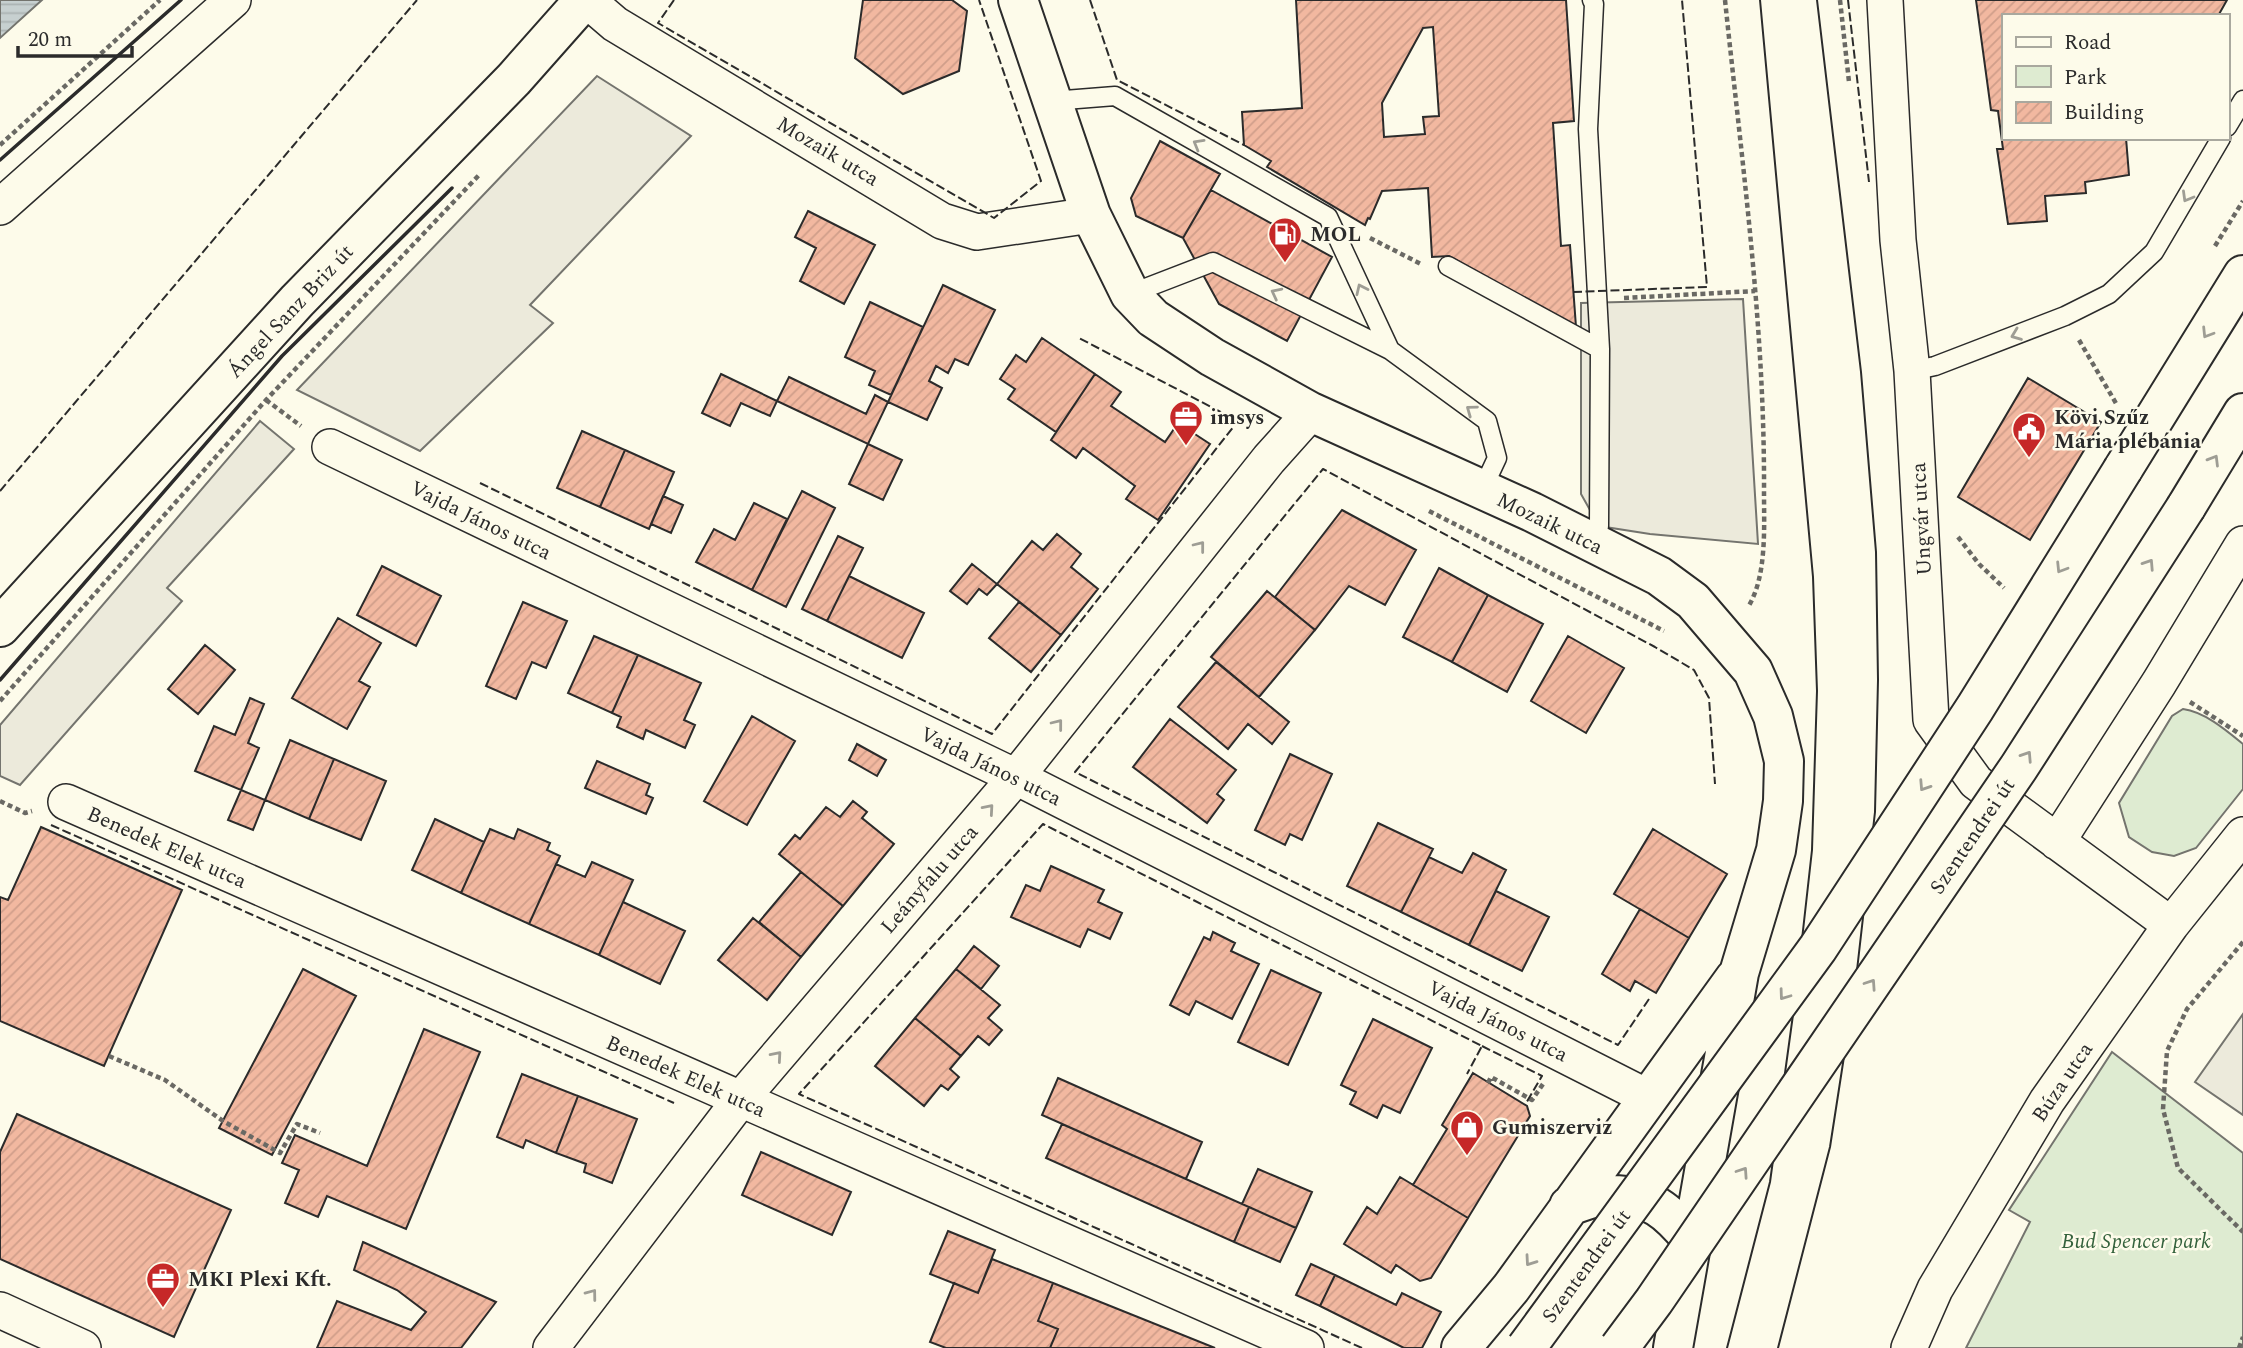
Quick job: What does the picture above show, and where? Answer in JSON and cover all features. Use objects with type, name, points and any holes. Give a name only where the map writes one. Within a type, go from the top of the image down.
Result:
[{"type":"main road","name":"Ángel Sanz Briz út","points":[[0,627],[298,301],[514,79],[586,0]]},
{"type":"main road","name":"Mozaik utca","points":[[1018,0],[1091,215],[1130,294],[1153,318],[1212,356],[1299,425],[1482,490],[1659,576],[1693,601],[1753,671],[1773,716],[1784,761],[1783,801],[1776,850],[1739,973]]},
{"type":"main road","name":"Szentendrei út","points":[[1526,1348],[1818,948],[1975,708],[2243,275]]},
{"type":"main road","name":"Szentendrei út","points":[[1619,1348],[1654,1301],[2020,767],[2243,413]]},
{"type":"main road","points":[[1461,1348],[1511,1288],[1739,973]]},
{"type":"main road","points":[[1673,1348],[1739,973]]},
{"type":"main road","points":[[1569,1206],[1611,1194],[1650,1201],[1672,1216],[1691,1239]]},
{"type":"street","points":[[0,207],[233,0]]},
{"type":"street","name":"Mozaik utca","points":[[586,0],[615,24],[942,220],[977,232],[1091,215]]},
{"type":"street","name":"Ungvár utca","points":[[1885,0],[1898,240],[1912,371],[1931,720],[1976,782],[2171,925]]},
{"type":"street","name":"Leányfalu utca","points":[[551,1348],[740,1100],[1016,778],[1299,425]]},
{"type":"street","name":"Vajda János utca","points":[[330,447],[1016,778],[1647,1097]]},
{"type":"street","points":[[2057,842],[2159,683],[2243,544]]},
{"type":"street","name":"Benedek Elek utca","points":[[66,802],[1306,1348]]},
{"type":"street","name":"Búza utca","points":[[1909,1348],[1935,1289],[2047,1101],[2171,925],[2243,835]]},
{"type":"street","points":[[0,1310],[83,1348]]},
{"type":"lane","points":[[1592,0],[1594,4],[1588,129],[1600,349],[1599,526],[1592,543]]},
{"type":"lane","points":[[1052,101],[1115,96],[1328,217],[1390,350]]},
{"type":"lane","points":[[2229,124],[2243,100]]},
{"type":"lane","points":[[1912,371],[1935,366],[2066,316],[2109,294],[2154,252],[2220,140]]},
{"type":"lane","points":[[1130,294],[1213,262],[1390,350],[1487,421],[1497,458],[1482,490]]},
{"type":"lane","points":[[1448,267],[1600,349]]},
{"type":"path","points":[[0,145],[160,0]]},
{"type":"path","points":[[1725,0],[1755,291],[1765,452],[1764,554],[1752,602],[1728,640]]},
{"type":"path","points":[[0,701],[266,401],[482,172]]},
{"type":"path","points":[[1328,217],[1433,270],[1448,267]]},
{"type":"path","points":[[1599,299],[1755,291]]},
{"type":"path","points":[[2066,316],[2118,406]]},
{"type":"path","points":[[1421,507],[1667,633]]},
{"type":"path","points":[[2243,942],[2188,1009],[2167,1051],[2163,1110],[2178,1168],[2243,1232]]},
{"type":"path","points":[[109,1056],[165,1080],[223,1121],[280,1153],[297,1124],[320,1133]]},
{"type":"path","points":[[1488,1083],[1491,1077],[1532,1100],[1549,1074]]},
{"type":"path","points":[[2239,1348],[2243,1337]]},
{"type":"green space","points":[[2183,709],[2207,718],[2243,744],[2243,789],[2196,848],[2174,856],[2152,852],[2129,837],[2119,803],[2172,716]]},
{"type":"green space","name":"Bud Spencer park","points":[[2112,1052],[2243,1153],[2243,1348],[1966,1348],[2030,1222],[2009,1210]]},
{"type":"shaded area","points":[[0,0],[42,0],[0,38]]},
{"type":"shaded area","points":[[597,76],[691,136],[530,305],[553,323],[420,451],[297,390]]},
{"type":"shaded area","points":[[1743,299],[1758,544],[1650,534],[1599,526],[1581,494],[1581,303]]},
{"type":"shaded area","points":[[260,421],[294,449],[167,588],[182,601],[20,785],[0,776],[0,725]]},
{"type":"shaded area","points":[[2243,1014],[2243,1115],[2195,1082]]},
{"type":"building","points":[[863,0],[952,0],[967,11],[959,71],[903,94],[855,58]]},
{"type":"building","points":[[1296,0],[1566,0],[1574,121],[1553,123],[1561,246],[1570,245],[1576,327],[1449,256],[1432,257],[1428,188],[1382,191],[1365,225],[1267,167],[1271,161],[1244,145],[1242,112],[1302,108]],"holes":[[[1433,27],[1439,116],[1423,117],[1425,134],[1384,137],[1382,103],[1423,28]]]},
{"type":"building","points":[[1976,0],[2227,0],[2219,14],[2002,14],[2002,140],[2126,140],[2129,175],[2085,182],[2086,193],[2045,196],[2047,221],[2008,224],[1997,149],[2003,149],[1998,111],[1991,110]]},
{"type":"building","points":[[1160,141],[1220,174],[1183,238],[1136,216],[1131,198]]},
{"type":"building","points":[[1211,190],[1332,257],[1287,341],[1219,304],[1183,238]]},
{"type":"building","points":[[808,211],[875,245],[844,304],[800,281],[816,248],[795,237]]},
{"type":"building","points":[[943,285],[995,310],[968,365],[955,359],[948,373],[936,366],[929,381],[942,388],[927,420],[888,402]]},
{"type":"building","points":[[870,302],[923,327],[891,395],[869,385],[875,371],[845,357]]},
{"type":"building","points":[[1042,338],[1095,374],[1056,432],[1008,399],[1015,389],[1000,379],[1016,355],[1026,362]]},
{"type":"building","points":[[721,374],[777,401],[770,416],[741,403],[730,426],[702,413]]},
{"type":"building","points":[[1095,374],[1121,392],[1111,406],[1165,442],[1178,423],[1210,444],[1158,520],[1126,499],[1135,486],[1083,448],[1076,458],[1051,440]]},
{"type":"building","points":[[789,377],[866,414],[875,395],[888,402],[868,444],[777,401]]},
{"type":"building","name":"Kövi Szűz Mária plébánia","points":[[2028,378],[2101,422],[2030,540],[1958,497]]},
{"type":"building","points":[[582,431],[625,450],[600,507],[557,488]]},
{"type":"building","points":[[868,444],[902,460],[883,500],[849,484]]},
{"type":"building","points":[[625,450],[674,472],[649,529],[600,507]]},
{"type":"building","points":[[802,491],[835,508],[786,607],[752,590]]},
{"type":"building","points":[[663,496],[683,505],[671,533],[651,524]]},
{"type":"building","points":[[754,503],[787,519],[752,590],[696,562],[714,529],[735,540]]},
{"type":"building","points":[[1342,510],[1416,550],[1385,605],[1349,586],[1315,630],[1275,597]]},
{"type":"building","points":[[1057,534],[1081,554],[1071,567],[1098,589],[1061,635],[997,584],[1032,541],[1043,550]]},
{"type":"building","points":[[838,536],[863,548],[827,621],[802,609]]},
{"type":"building","points":[[972,564],[997,584],[987,595],[979,589],[967,604],[950,591]]},
{"type":"building","points":[[382,566],[441,596],[416,646],[357,615]]},
{"type":"building","points":[[1439,568],[1488,595],[1452,662],[1403,637]]},
{"type":"building","points":[[849,576],[924,613],[902,658],[827,621]]},
{"type":"building","points":[[1267,591],[1315,630],[1259,697],[1211,657]]},
{"type":"building","points":[[1488,595],[1543,624],[1507,692],[1452,662]]},
{"type":"building","points":[[523,602],[567,621],[546,668],[532,662],[516,699],[486,686]]},
{"type":"building","points":[[1019,602],[1061,635],[1031,672],[989,638]]},
{"type":"building","points":[[338,618],[381,643],[359,681],[370,687],[347,729],[292,698]]},
{"type":"building","points":[[594,636],[638,655],[612,713],[568,693]]},
{"type":"building","points":[[1568,636],[1624,668],[1586,733],[1531,701]]},
{"type":"building","points":[[205,645],[235,670],[198,714],[168,689]]},
{"type":"building","points":[[638,655],[701,683],[684,720],[695,725],[685,748],[646,730],[643,739],[617,727],[621,717],[612,713]]},
{"type":"building","points":[[1216,662],[1289,722],[1272,744],[1248,724],[1228,749],[1178,707]]},
{"type":"building","points":[[250,698],[264,704],[248,743],[259,748],[241,790],[195,771],[214,726],[235,735]]},
{"type":"building","points":[[752,716],[795,741],[747,825],[704,801]]},
{"type":"building","points":[[1170,719],[1236,770],[1217,794],[1224,800],[1207,823],[1133,767]]},
{"type":"building","points":[[290,740],[334,759],[309,819],[265,800]]},
{"type":"building","points":[[857,744],[886,760],[877,776],[849,760]]},
{"type":"building","points":[[1290,754],[1332,774],[1302,840],[1290,834],[1285,845],[1255,830]]},
{"type":"building","points":[[334,759],[386,781],[361,840],[309,819]]},
{"type":"building","points":[[597,761],[650,784],[646,795],[653,798],[646,814],[585,788]]},
{"type":"building","points":[[241,790],[265,800],[253,830],[228,820]]},
{"type":"building","points":[[853,801],[867,812],[862,818],[894,844],[843,906],[779,854],[795,835],[800,839],[826,807],[840,817]]},
{"type":"building","points":[[435,819],[484,842],[461,893],[412,870]]},
{"type":"building","points":[[1378,823],[1433,849],[1401,912],[1347,886]]},
{"type":"building","points":[[41,827],[182,890],[104,1066],[0,1021],[0,897],[8,900]]},
{"type":"building","points":[[490,829],[514,839],[518,829],[550,843],[547,850],[560,856],[529,924],[461,893]]},
{"type":"building","points":[[1653,829],[1727,874],[1689,938],[1614,894]]},
{"type":"building","points":[[1473,853],[1506,870],[1469,945],[1401,912],[1429,857],[1462,873]]},
{"type":"building","points":[[592,862],[633,880],[599,955],[529,924],[556,864],[585,877]]},
{"type":"building","points":[[1051,866],[1104,890],[1098,902],[1122,913],[1110,939],[1088,929],[1080,947],[1011,917],[1026,885],[1040,891]]},
{"type":"building","points":[[801,872],[843,906],[801,957],[759,922]]},
{"type":"building","points":[[1496,891],[1549,917],[1522,971],[1469,945]]},
{"type":"building","points":[[623,902],[685,931],[660,984],[599,955]]},
{"type":"building","points":[[1640,909],[1689,938],[1656,993],[1635,981],[1630,991],[1602,974]]},
{"type":"building","points":[[753,918],[801,957],[767,1000],[718,960]]},
{"type":"building","points":[[1213,932],[1235,943],[1231,951],[1259,964],[1232,1019],[1196,1001],[1189,1015],[1170,1005],[1204,937],[1210,940]]},
{"type":"building","points":[[974,946],[999,966],[981,989],[956,969]]},
{"type":"building","points":[[303,969],[356,996],[272,1155],[219,1128]]},
{"type":"building","points":[[956,969],[1000,1005],[988,1018],[1002,1030],[989,1045],[978,1036],[961,1056],[915,1018]]},
{"type":"building","points":[[1271,970],[1321,993],[1288,1065],[1238,1042]]},
{"type":"building","points":[[915,1018],[961,1056],[950,1069],[959,1077],[948,1090],[941,1085],[924,1106],[875,1066]]},
{"type":"building","points":[[1373,1019],[1432,1048],[1400,1113],[1383,1105],[1377,1118],[1350,1104],[1356,1092],[1341,1085]]},
{"type":"building","points":[[424,1029],[480,1052],[406,1229],[327,1196],[318,1217],[285,1203],[299,1170],[282,1163],[295,1135],[367,1166]]},
{"type":"building","name":"Gumiszerviz","points":[[1473,1073],[1527,1106],[1530,1116],[1468,1218],[1413,1185],[1447,1129],[1442,1125]]},
{"type":"building","points":[[522,1074],[578,1096],[556,1153],[526,1140],[523,1148],[497,1137]]},
{"type":"building","points":[[1058,1078],[1202,1142],[1186,1179],[1042,1115]]},
{"type":"building","points":[[578,1096],[637,1119],[612,1183],[584,1172],[586,1164],[556,1153]]},
{"type":"building","points":[[17,1114],[231,1210],[174,1337],[0,1259],[0,1152]]},
{"type":"building","points":[[1062,1124],[1249,1207],[1234,1242],[1046,1158]]},
{"type":"building","points":[[761,1152],[851,1192],[832,1235],[742,1195]]},
{"type":"building","points":[[1258,1169],[1312,1192],[1296,1228],[1242,1204]]},
{"type":"building","points":[[1400,1177],[1468,1218],[1431,1278],[1420,1281],[1396,1265],[1391,1273],[1344,1244],[1367,1207],[1377,1214]]},
{"type":"building","points":[[1249,1207],[1296,1228],[1280,1262],[1234,1242]]},
{"type":"building","points":[[948,1231],[995,1250],[978,1293],[930,1274]]},
{"type":"building","points":[[363,1242],[496,1302],[461,1348],[317,1348],[337,1301],[411,1330],[426,1312],[397,1290],[354,1270]]},
{"type":"building","points":[[992,1259],[1053,1283],[1038,1321],[1058,1329],[1050,1348],[946,1348],[930,1342],[954,1283],[978,1293]]},
{"type":"building","points":[[1311,1264],[1335,1275],[1320,1306],[1296,1295]]},
{"type":"building","points":[[1335,1275],[1396,1305],[1402,1293],[1441,1312],[1422,1348],[1404,1348],[1320,1306]]},
{"type":"building","points":[[1053,1283],[1215,1348],[1050,1348],[1058,1329],[1038,1321]]},
{"type":"tram line","points":[[1727,1348],[1770,1182],[1796,993],[1812,850],[1817,691],[1813,577],[1760,0]]},
{"type":"tram line","points":[[1778,1348],[1830,1147],[1856,979],[1875,812],[1878,680],[1876,552],[1861,372],[1817,0]]},
{"type":"fence","points":[[0,491],[417,0]]},
{"type":"fence","points":[[674,0],[658,23],[994,218],[1041,181],[979,0]]},
{"type":"fence","points":[[1090,0],[1117,80],[1244,145]]},
{"type":"fence","points":[[1573,292],[1707,287],[1682,0]]},
{"type":"fence","points":[[1848,0],[1869,182]]},
{"type":"fence","points":[[480,483],[992,734],[1238,421],[1079,338]]},
{"type":"fence","points":[[1649,999],[1618,1045],[1075,772],[1323,469],[1694,670],[1709,698],[1715,784]]},
{"type":"fence","points":[[1362,1348],[799,1094],[1043,824],[1482,1046],[1467,1074]]},
{"type":"fence","points":[[51,825],[674,1103]]},
{"type":"fence","points":[[1482,1046],[1542,1076],[1525,1105]]},
{"type":"wall","points":[[0,160],[181,0]]},
{"type":"wall","points":[[0,680],[282,356],[452,188]]},
{"type":"place","name":"MOL","points":[[1285,264]]},
{"type":"place","name":"imsys","points":[[1186,447]]},
{"type":"place","name":"Kövi Szűz Mária plébánia","points":[[2029,459]]},
{"type":"place","name":"Gumiszerviz","points":[[1467,1157]]},
{"type":"place","name":"MKI Plexi Kft.","points":[[163,1309]]}]
